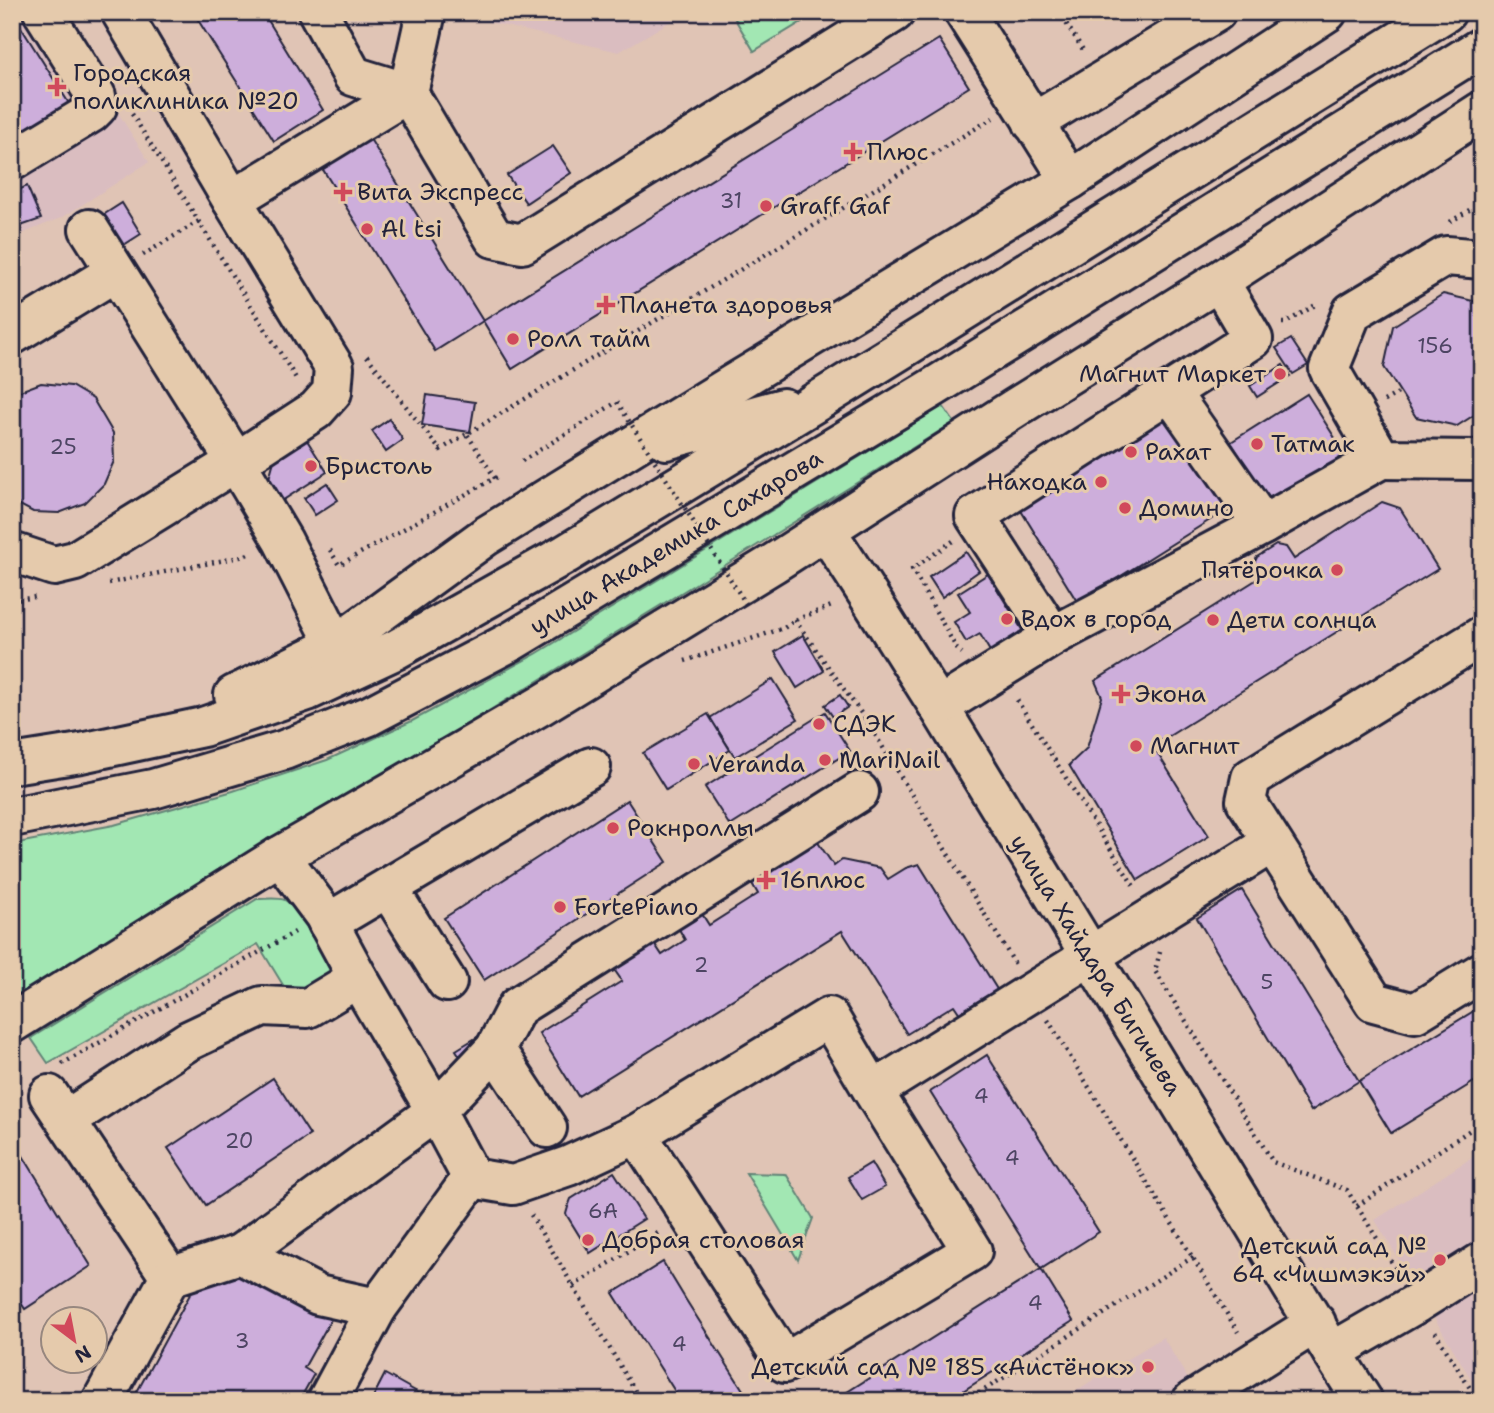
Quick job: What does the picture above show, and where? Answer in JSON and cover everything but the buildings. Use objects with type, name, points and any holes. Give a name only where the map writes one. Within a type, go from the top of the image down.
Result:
[{"type":"main road","points":[[12,161],[97,107],[96,96],[43,12]]},
{"type":"main road","points":[[12,552],[54,566],[75,561],[316,410],[332,392],[334,367],[121,12]]},
{"type":"main road","points":[[318,12],[353,76],[408,93],[494,238],[522,244],[895,12]]},
{"type":"main road","points":[[232,200],[408,93],[426,12]]},
{"type":"main road","points":[[964,12],[1070,180]]},
{"type":"main road","points":[[1027,112],[1216,12]]},
{"type":"main road","points":[[81,753],[225,699],[336,645],[486,536],[1070,180],[1327,12]]},
{"type":"main road","points":[[12,764],[81,753],[203,727],[307,691],[382,656],[566,554],[1446,12]]},
{"type":"main road","name":"улица Академика Сахарова","points":[[12,817],[153,789],[284,750],[369,716],[512,641],[934,387],[1482,47]]},
{"type":"main road","points":[[12,1023],[280,856],[540,706],[825,531],[1482,111]]},
{"type":"main road","points":[[89,229],[283,541],[336,645]]},
{"type":"main road","points":[[1381,459],[1329,369],[1352,312],[1464,258],[1482,234]]},
{"type":"main road","points":[[12,335],[115,272]]},
{"type":"main road","points":[[1053,636],[975,516],[1253,339],[1219,281]]},
{"type":"main road","points":[[1170,392],[1263,525]]},
{"type":"main road","points":[[624,451],[826,396]]},
{"type":"main road","points":[[939,707],[1053,636],[1381,459],[1480,460]]},
{"type":"main road","name":"улица Хайдара Бигичева","points":[[825,531],[867,591],[939,707],[1363,1401]]},
{"type":"main road","points":[[1482,635],[1251,778],[1246,801],[1374,1002],[1415,1013],[1482,972]]},
{"type":"main road","points":[[326,919],[388,888],[591,767]]},
{"type":"main road","points":[[102,1401],[170,1277],[240,1254],[436,1111],[495,1049],[517,1007],[859,792]]},
{"type":"main road","points":[[873,1091],[1272,843]]},
{"type":"main road","points":[[280,856],[326,919],[472,1178]]},
{"type":"main road","points":[[388,888],[447,982]]},
{"type":"main road","points":[[170,1277],[59,1093],[188,1041],[262,1006],[308,1008],[358,978]]},
{"type":"main road","points":[[472,1178],[513,1185],[568,1166],[637,1134],[829,1017],[972,1251],[785,1363],[637,1134]]},
{"type":"main road","points":[[495,1049],[547,1128]]},
{"type":"main road","points":[[327,1401],[377,1308],[472,1178]]},
{"type":"main road","points":[[240,1254],[318,1294],[377,1308]]},
{"type":"main road","points":[[1192,1401],[1324,1338],[1417,1303],[1477,1276]]},
{"type":"path","points":[[1059,12],[1090,60]]},
{"type":"path","points":[[127,105],[316,410]]},
{"type":"path","points":[[334,367],[367,355],[440,450],[1027,112]]},
{"type":"path","points":[[115,272],[232,200]]},
{"type":"path","points":[[522,461],[617,402],[748,607]]},
{"type":"path","points":[[467,434],[495,478]]},
{"type":"path","points":[[674,664],[784,628],[795,620],[837,604]]},
{"type":"path","points":[[59,1093],[326,919]]},
{"type":"path","points":[[1356,1206],[1482,1122]]},
{"type":"path","points":[[513,1185],[641,1401]]},
{"type":"path","points":[[573,1286],[689,1213]]},
{"type":"path","points":[[967,1401],[1193,1257]]},
{"type":"shaded area","name":"Городская поликлиника №20","points":[[12,12],[55,12],[149,162],[63,217],[12,238]]},
{"type":"shaded area","points":[[445,12],[686,12],[619,52]]},
{"type":"shaded area","name":"Детский сад № 64 «Чишмэкэй»","points":[[1482,1151],[1482,1397],[1375,1220]]},
{"type":"shaded area","name":"Детский сад № 185 «Аистёнок»","points":[[1163,1337],[1201,1401],[1059,1401]]},
{"type":"green space","points":[[746,12],[818,12],[754,51],[735,19]]},
{"type":"green space","points":[[943,406],[954,422],[32,992],[12,997],[12,844],[114,825],[233,791],[327,760],[412,721],[536,654]]},
{"type":"green space","points":[[257,899],[282,899],[293,906],[308,924],[338,979],[291,998],[258,944],[48,1063],[31,1038]]},
{"type":"green space","points":[[746,1173],[786,1174],[813,1218],[798,1260]]},
{"type":"place","name":"Городская поликлиника №20","points":[[57,87]]},
{"type":"place","name":"Плюс","points":[[853,152]]},
{"type":"place","name":"Вита Экспресс","points":[[343,192]]},
{"type":"place","name":"Graff Gaf","points":[[766,206]]},
{"type":"place","name":"Al tsi","points":[[367,229]]},
{"type":"place","name":"Планета здоровья","points":[[606,305]]},
{"type":"place","name":"Ролл тайм","points":[[513,339]]},
{"type":"place","name":"Магнит Маркет","points":[[1280,374]]},
{"type":"place","name":"Татмак","points":[[1257,444]]},
{"type":"place","name":"Рахат","points":[[1131,452]]},
{"type":"place","name":"Бристоль","points":[[311,466]]},
{"type":"place","name":"Находка","points":[[1101,482]]},
{"type":"place","name":"Домино","points":[[1125,508]]},
{"type":"place","name":"Пятёрочка","points":[[1337,570]]},
{"type":"place","name":"Вдох в город","points":[[1007,619]]},
{"type":"place","name":"Дети солнца","points":[[1213,620]]},
{"type":"place","name":"Экона","points":[[1121,694]]},
{"type":"place","name":"СДЭК","points":[[819,724]]},
{"type":"place","name":"Магнит","points":[[1136,746]]},
{"type":"place","name":"MariNail","points":[[825,760]]},
{"type":"place","name":"Veranda","points":[[694,764]]},
{"type":"place","name":"Рокнроллы","points":[[613,828]]},
{"type":"place","name":"16плюс","points":[[766,880]]},
{"type":"place","name":"FortePiano","points":[[560,907]]},
{"type":"place","name":"Добрая столовая","points":[[588,1240]]},
{"type":"place","name":"Детский сад № 64 «Чишмэкэй»","points":[[1440,1260]]},
{"type":"place","name":"Детский сад № 185 «Аистёнок»","points":[[1148,1367]]}]
